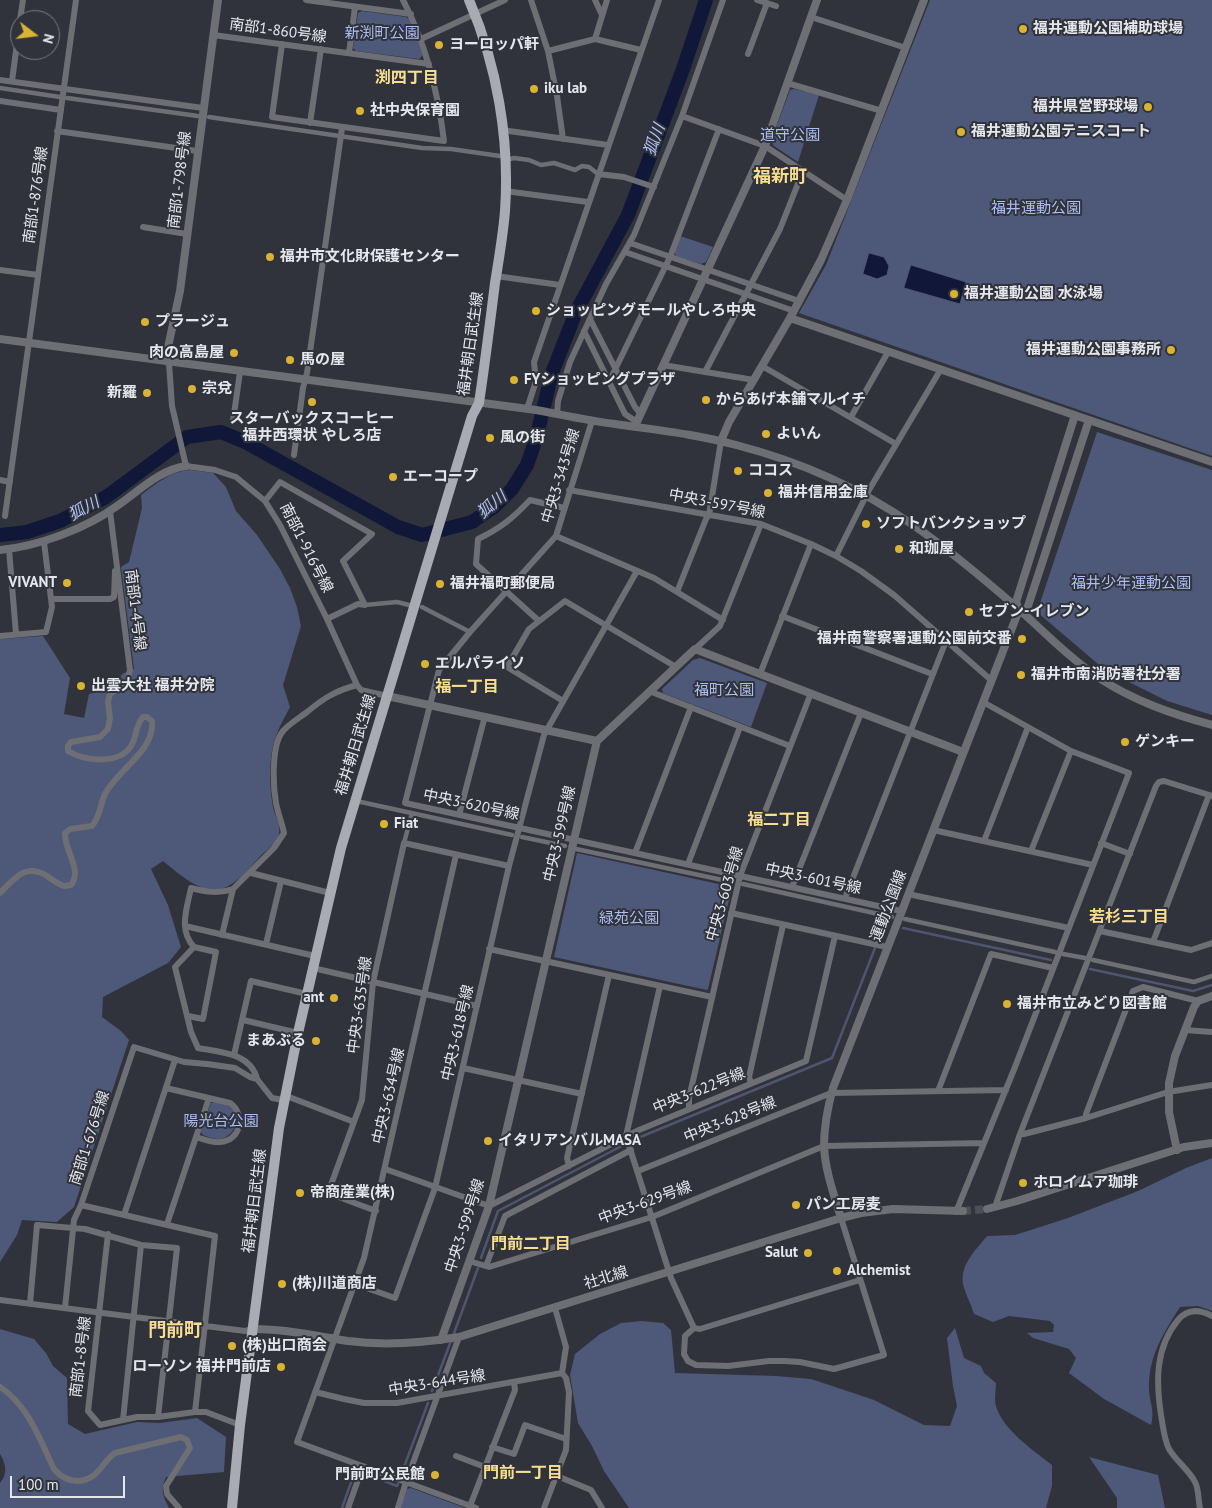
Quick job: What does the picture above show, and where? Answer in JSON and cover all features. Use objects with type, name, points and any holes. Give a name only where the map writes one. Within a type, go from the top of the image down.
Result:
[{"type":"main road","name":"福井朝日武生線","points":[[232,1508],[240,1425],[284,1098],[306,994],[341,848],[472,416],[479,403],[503,228],[505,191],[502,130],[495,82],[485,44],[469,0]]},
{"type":"street","name":"南部1-876号線","points":[[5,516],[76,0]]},
{"type":"street","name":"南部1-798号線","points":[[169,362],[167,352],[180,290],[218,0]]},
{"type":"street","points":[[306,0],[410,14]]},
{"type":"street","points":[[282,44],[272,117],[444,141],[438,96],[429,64],[421,39],[404,0]]},
{"type":"street","points":[[421,39],[505,0]]},
{"type":"street","points":[[531,0],[548,51],[563,139]]},
{"type":"street","points":[[595,0],[602,15]]},
{"type":"street","points":[[595,39],[607,0]]},
{"type":"street","points":[[527,409],[536,381],[534,362],[659,0]]},
{"type":"street","points":[[556,414],[565,376],[606,284],[630,243],[682,116],[723,0]]},
{"type":"street","points":[[757,0],[776,6]]},
{"type":"street","points":[[636,424],[765,146],[817,0]]},
{"type":"street","points":[[677,592],[709,515],[722,441],[729,422],[821,260],[847,200],[924,0]]},
{"type":"street","points":[[748,54],[766,3]]},
{"type":"street","points":[[349,52],[355,7]]},
{"type":"street","points":[[811,17],[906,48]]},
{"type":"street","name":"南部1-860号線","points":[[213,35],[429,64]]},
{"type":"street","points":[[548,51],[595,39],[641,50]]},
{"type":"street","points":[[310,123],[321,49]]},
{"type":"street","points":[[12,81],[15,60]]},
{"type":"street","points":[[0,80],[203,108]]},
{"type":"street","points":[[787,83],[882,111]]},
{"type":"street","points":[[0,88],[60,97]]},
{"type":"street","points":[[67,98],[198,116]]},
{"type":"street","points":[[0,101],[60,110]]},
{"type":"street","points":[[682,116],[765,146],[847,200]]},
{"type":"street","points":[[209,117],[422,148],[451,149],[500,156]]},
{"type":"street","points":[[294,455],[342,128]]},
{"type":"street","points":[[502,130],[608,145]]},
{"type":"street","points":[[609,382],[670,257],[719,130]]},
{"type":"street","points":[[57,131],[197,151]]},
{"type":"street","points":[[510,159],[521,159],[541,165],[554,163],[575,170],[582,166],[589,167],[598,174],[630,178],[652,187]]},
{"type":"street","points":[[706,372],[780,229],[803,171]]},
{"type":"street","points":[[505,191],[588,202]]},
{"type":"street","points":[[143,227],[187,234]]},
{"type":"street","points":[[630,243],[799,301]]},
{"type":"street","points":[[626,252],[747,295],[888,352],[1212,462]]},
{"type":"street","points":[[0,270],[38,275]]},
{"type":"street","points":[[496,276],[560,285]]},
{"type":"street","points":[[590,319],[635,408],[641,414]]},
{"type":"street","points":[[584,331],[625,414],[636,424]]},
{"type":"street","points":[[0,340],[536,410],[592,420],[636,424],[722,441],[762,452],[867,496],[913,524],[1019,610],[1076,661],[1101,679],[1138,700],[1173,714],[1212,725]]},
{"type":"street","points":[[852,417],[888,352]]},
{"type":"street","points":[[169,362],[172,406],[186,466]]},
{"type":"street","points":[[663,365],[754,380]]},
{"type":"street","points":[[762,366],[896,444]]},
{"type":"street","points":[[836,556],[896,444],[941,369]]},
{"type":"street","points":[[233,421],[240,372]]},
{"type":"street","points":[[1019,610],[1016,602],[1075,415]]},
{"type":"street","name":"中央3-343号線","points":[[431,705],[439,670],[470,632],[556,536],[592,420]]},
{"type":"street","points":[[1019,610],[1027,609],[1089,420]]},
{"type":"street","name":"南部1-916号線","points":[[0,550],[44,542],[110,511],[164,472],[175,468],[186,466],[215,470],[236,477],[265,501],[280,525],[327,619],[357,685]]},
{"type":"street","points":[[0,480],[10,482]]},
{"type":"street","points":[[265,501],[280,482],[372,534],[343,561],[365,605]]},
{"type":"street","name":"中央3-597号線","points":[[570,490],[761,524],[811,544],[836,556],[894,595],[992,680]]},
{"type":"street","points":[[540,621],[476,564],[478,539],[497,530],[513,518],[530,500],[564,508]]},
{"type":"street","name":"南部1-4号線","points":[[0,893],[28,870],[38,872],[64,886],[71,885],[75,879],[74,867],[65,841],[65,833],[70,829],[92,826],[97,820],[105,794],[124,769],[145,748],[148,740],[152,721],[147,717],[143,717],[138,722],[131,746],[118,756],[111,758],[82,758],[68,751],[68,746],[71,742],[100,737],[108,729],[110,718],[108,702],[110,694],[127,680],[129,676],[129,654],[110,511]]},
{"type":"street","points":[[188,1016],[203,1019],[216,952],[194,947],[189,942],[183,924],[191,888],[208,892],[233,889],[274,848],[284,833],[276,804],[274,782],[277,744],[282,732],[327,696],[340,689],[357,685],[361,690],[597,741],[720,626],[761,524]]},
{"type":"street","points":[[556,536],[654,578],[723,620]]},
{"type":"street","points":[[0,636],[46,632],[52,599],[44,542]]},
{"type":"street","points":[[760,674],[811,544]]},
{"type":"street","points":[[9,549],[16,634]]},
{"type":"street","points":[[52,599],[110,599],[114,597],[113,583],[116,561]]},
{"type":"street","name":"中央3-618号線","points":[[355,1284],[395,1298],[435,1188],[509,866],[544,735],[637,571]]},
{"type":"street","points":[[563,702],[507,666],[529,629],[565,601],[676,666]]},
{"type":"street","points":[[327,619],[358,604],[397,602],[408,605]]},
{"type":"street","points":[[422,607],[470,632]]},
{"type":"street","name":"運動公園線","points":[[841,1218],[828,1175],[824,1146],[827,1111],[831,1093],[1019,610]]},
{"type":"street","points":[[782,616],[932,674]]},
{"type":"street","points":[[845,898],[946,641]]},
{"type":"street","points":[[695,649],[963,752]]},
{"type":"street","points":[[649,691],[790,746]]},
{"type":"street","name":"中央3-603号線","points":[[689,1108],[740,876],[811,693]]},
{"type":"street","points":[[960,1211],[984,1143],[1129,774],[1071,751],[983,702]]},
{"type":"street","name":"中央3-620号線","points":[[431,705],[405,803],[573,839]]},
{"type":"street","points":[[635,853],[691,708]]},
{"type":"street","points":[[792,887],[860,713]]},
{"type":"street","points":[[459,815],[485,716]]},
{"type":"street","points":[[688,864],[740,727]]},
{"type":"street","points":[[984,841],[1028,727]]},
{"type":"street","name":"中央3-599号線","points":[[451,1338],[469,1260],[489,1206],[597,741]]},
{"type":"street","points":[[1031,851],[1071,751]]},
{"type":"street","points":[[991,1208],[1156,786],[1159,782],[1164,782],[1210,795],[1153,942]]},
{"type":"street","points":[[362,802],[512,835]]},
{"type":"street","points":[[412,813],[404,843],[509,866]]},
{"type":"street","points":[[933,830],[1093,864]]},
{"type":"street","points":[[522,837],[566,846]]},
{"type":"street","name":"中央3-601号線","points":[[573,839],[901,911]]},
{"type":"street","name":"中央3-635号線","points":[[376,1211],[328,1193],[362,1100],[373,982],[404,843]]},
{"type":"street","points":[[1102,843],[1130,854]]},
{"type":"street","points":[[576,848],[732,882]]},
{"type":"street","name":"中央3-634号線","points":[[363,1466],[297,1442],[364,1258],[456,855]]},
{"type":"street","points":[[251,873],[330,893]]},
{"type":"street","points":[[266,944],[281,880]]},
{"type":"street","points":[[743,884],[892,917]]},
{"type":"street","points":[[222,935],[233,889]]},
{"type":"street","points":[[908,894],[1069,928]]},
{"type":"street","points":[[731,913],[887,947]]},
{"type":"street","points":[[905,919],[1055,952]]},
{"type":"street","points":[[751,1083],[749,1077],[783,925]]},
{"type":"street","points":[[184,926],[315,956]]},
{"type":"street","points":[[1100,930],[1191,950],[1210,943],[1212,936]]},
{"type":"street","name":"中央3-622号線","points":[[489,1206],[569,1166],[629,1143],[689,1108],[806,1061],[835,936]]},
{"type":"street","points":[[194,947],[175,967],[191,1032],[198,1048],[234,1055],[251,1066],[255,1071],[257,1079]]},
{"type":"street","points":[[490,949],[712,997]]},
{"type":"street","points":[[938,1091],[991,954],[1053,968]]},
{"type":"street","points":[[1063,954],[1085,958]]},
{"type":"street","points":[[1093,960],[1194,982],[1212,976]]},
{"type":"street","points":[[313,968],[477,1006]]},
{"type":"street","points":[[569,1166],[567,1158],[609,975]]},
{"type":"street","points":[[234,1055],[252,982],[306,994]]},
{"type":"street","points":[[660,986],[629,1143],[670,1272],[694,1328]]},
{"type":"street","points":[[1086,1118],[1133,991],[1142,987],[1198,1001],[1212,996]]},
{"type":"street","points":[[1177,1150],[1169,1112],[1168,1092],[1171,1070],[1185,1030],[1198,1001]]},
{"type":"street","points":[[243,1020],[298,1033]]},
{"type":"street","points":[[1185,1030],[1212,1032]]},
{"type":"street","name":"南部1-676号線","points":[[205,1326],[215,1236],[81,1205],[134,1047],[174,1060],[235,1068],[250,1078],[257,1079],[272,1098],[284,1098],[354,1122]]},
{"type":"street","points":[[124,1215],[174,1060]]},
{"type":"street","points":[[463,1068],[582,1094]]},
{"type":"street","points":[[1020,1134],[1086,1118],[1168,1092],[1212,1085]]},
{"type":"street","points":[[166,1088],[230,1103],[235,1106],[240,1122],[233,1137],[214,1142],[196,1137]]},
{"type":"street","points":[[831,1093],[1006,1090]]},
{"type":"street","name":"中央3-628号線","points":[[638,1171],[831,1093]]},
{"type":"street","points":[[167,1224],[209,1098]]},
{"type":"street","points":[[240,1122],[251,1124]]},
{"type":"street","points":[[469,1260],[486,1266],[505,1216],[629,1143]]},
{"type":"street","points":[[824,1146],[984,1143]]},
{"type":"street","points":[[991,1208],[1197,1144],[1212,1143]]},
{"type":"street","name":"中央3-629号線","points":[[486,1266],[489,1267],[652,1217],[824,1146]]},
{"type":"street","points":[[385,1169],[489,1206]]},
{"type":"street","points":[[64,1308],[74,1220],[81,1205]]},
{"type":"street","name":"社北線","points":[[253,1329],[270,1329],[365,1343],[389,1344],[451,1338],[555,1308],[861,1213],[893,1210],[960,1211]]},
{"type":"street","points":[[694,1328],[685,1336],[684,1354],[688,1361],[696,1365],[728,1366],[785,1361],[834,1369],[884,1356],[841,1218]]},
{"type":"street","points":[[30,1304],[37,1225],[98,1231],[142,1244],[177,1248],[158,1417]]},
{"type":"street","name":"南部1-8号線","points":[[108,1234],[88,1411],[100,1425],[136,1417],[158,1417],[195,1412],[206,1412],[240,1425]]},
{"type":"street","points":[[122,1420],[142,1244]]},
{"type":"street","points":[[694,1328],[700,1329],[860,1280]]},
{"type":"street","points":[[0,1300],[245,1331],[253,1329]]},
{"type":"street","points":[[544,1508],[566,1450],[569,1392],[566,1378],[562,1373],[566,1347],[555,1308]]},
{"type":"street","points":[[1200,1508],[1196,1483],[1175,1457],[1165,1437],[1157,1379],[1158,1362],[1169,1333],[1182,1315],[1192,1311],[1212,1316]]},
{"type":"street","points":[[195,1412],[205,1326]]},
{"type":"street","points":[[398,1508],[438,1396],[451,1338]]},
{"type":"street","name":"中央3-644号線","points":[[315,1392],[344,1399],[381,1404],[438,1396],[562,1373]]},
{"type":"street","points":[[348,1508],[363,1466],[473,1507],[485,1466],[515,1390],[514,1382]]},
{"type":"street","points":[[0,1387],[12,1395],[24,1409],[54,1469],[60,1477],[70,1481],[83,1480],[93,1476],[107,1458],[115,1453],[182,1437],[187,1440],[190,1448],[166,1486],[168,1494],[179,1508]]},
{"type":"street","points":[[492,1447],[514,1454],[525,1425],[566,1439]]},
{"type":"street","points":[[456,1456],[485,1466]]},
{"type":"street","points":[[557,1476],[592,1490],[597,1505],[602,1508]]},
{"type":"green space","name":"福井運動公園","points":[[930,0],[1212,0],[1212,456],[799,313],[826,265]]},
{"type":"green space","name":"新渕町公園","points":[[362,11],[409,19],[423,55],[419,59],[356,51],[353,48],[358,13]]},
{"type":"green space","name":"道守公園","points":[[794,89],[819,95],[798,162],[774,146],[771,141],[790,90]]},
{"type":"green space","points":[[680,236],[713,247],[706,262],[701,264],[676,256],[674,251]]},
{"type":"green space","name":"福井少年運動公園","points":[[1097,432],[1212,470],[1212,715],[1167,701],[1105,670],[1037,612]]},
{"type":"green space","points":[[191,470],[213,473],[226,487],[236,511],[257,535],[280,569],[297,607],[301,626],[283,685],[290,707],[278,731],[272,749],[270,769],[273,807],[279,826],[278,837],[237,881],[224,888],[214,890],[196,885],[163,861],[151,869],[168,905],[181,947],[168,963],[103,997],[102,1017],[121,1031],[129,1040],[74,1207],[57,1222],[22,1220],[17,1235],[0,1262],[0,639],[43,636],[70,678],[64,714],[84,718],[89,694],[101,691],[115,684],[122,674],[134,669],[121,567],[129,562],[142,508],[141,495],[171,475]]},
{"type":"green space","name":"福町公園","points":[[700,658],[767,683],[751,727],[663,693],[662,689],[693,660]]},
{"type":"green space","name":"緑苑公園","points":[[577,853],[732,887],[707,990],[554,957]]},
{"type":"green space","name":"陽光台公園","points":[[211,1103],[229,1106],[236,1115],[233,1131],[224,1138],[219,1139],[205,1136],[201,1132]]},
{"type":"green space","points":[[1212,1158],[1212,1311],[1198,1306],[1180,1307],[1162,1336],[1154,1356],[1149,1378],[1152,1411],[1151,1425],[1104,1399],[1069,1373],[1076,1358],[1069,1349],[1033,1338],[1027,1333],[1053,1332],[1054,1325],[1050,1321],[1009,1316],[993,1322],[974,1314],[963,1284],[964,1270],[970,1258],[987,1236],[1015,1235],[1068,1218],[1138,1191]]},
{"type":"green space","points":[[642,1321],[663,1323],[671,1330],[675,1373],[811,1379],[874,1400],[924,1425],[950,1426],[957,1406],[947,1338],[955,1328],[964,1358],[981,1366],[984,1373],[996,1383],[995,1397],[999,1415],[1020,1439],[1052,1465],[1052,1486],[1046,1508],[629,1508],[604,1471],[578,1423],[570,1375],[575,1354],[600,1334],[621,1323]]},
{"type":"green space","points":[[0,1329],[34,1339],[46,1353],[53,1366],[67,1378],[68,1424],[85,1434],[137,1422],[160,1423],[197,1418],[226,1437],[224,1472],[166,1477],[163,1493],[169,1508],[0,1508],[0,1483],[3,1480],[5,1469],[4,1461],[0,1454]]},
{"type":"green space","points":[[1089,1457],[1158,1475],[1165,1508],[1117,1508],[1117,1498]]},
{"type":"green space","points":[[411,1488],[465,1508],[401,1508],[407,1489]]},
{"type":"shaded area","points":[[869,253],[884,257],[889,266],[887,275],[877,279],[863,274]]},
{"type":"shaded area","points":[[911,265],[966,282],[960,304],[904,288]]},
{"type":"waterway","name":"狐川","points":[[0,535],[27,532],[60,521],[106,497],[187,437],[221,432],[245,442],[398,527],[422,535],[472,522],[494,507],[512,489],[527,465],[536,439],[552,373],[576,312],[628,215],[683,69],[706,0]]},
{"type":"waterway","points":[[877,941],[884,923],[888,924]]},
{"type":"waterway","points":[[903,928],[1051,960]]},
{"type":"waterway","points":[[481,1258],[498,1211],[633,1140],[832,1058],[875,948]]},
{"type":"waterway","points":[[1090,969],[1193,991],[1212,985]]},
{"type":"waterway","points":[[453,1336],[478,1268]]},
{"type":"waterway","points":[[432,1391],[451,1341]]},
{"type":"waterway","points":[[401,1475],[428,1403]]},
{"type":"waterway","points":[[342,1508],[355,1471],[357,1472]]},
{"type":"waterway","points":[[366,1474],[397,1486],[398,1484]]},
{"type":"tunnel","points":[[963,1211],[987,1209]]},
{"type":"place","name":"福井運動公園補助球場","points":[[1023,29]]},
{"type":"place","name":"ヨーロッパ軒","points":[[439,45]]},
{"type":"place","name":"iku lab","points":[[534,89]]},
{"type":"place","name":"福井県営野球場","points":[[1148,107]]},
{"type":"place","name":"社中央保育園","points":[[360,111]]},
{"type":"place","name":"福井運動公園テニスコート","points":[[961,132]]},
{"type":"place","name":"福井市文化財保護センター","points":[[270,257]]},
{"type":"place","name":"福井運動公園 水泳場","points":[[954,294]]},
{"type":"place","name":"ショッピングモールやしろ中央","points":[[536,311]]},
{"type":"place","name":"プラージュ","points":[[145,322]]},
{"type":"place","name":"福井運動公園事務所","points":[[1171,350]]},
{"type":"place","name":"肉の高島屋","points":[[234,353]]},
{"type":"place","name":"馬の屋","points":[[290,360]]},
{"type":"place","name":"FYショッピングプラザ","points":[[514,380]]},
{"type":"place","name":"宗兌","points":[[192,389]]},
{"type":"place","name":"新羅","points":[[147,393]]},
{"type":"place","name":"からあげ本舗マルイチ","points":[[706,400]]},
{"type":"place","name":"スターバックスコーヒー 福井西環状 やしろ店","points":[[312,402]]},
{"type":"place","name":"よいん","points":[[766,434]]},
{"type":"place","name":"風の街","points":[[490,438]]},
{"type":"place","name":"ココス","points":[[738,471]]},
{"type":"place","name":"エーコープ","points":[[393,477]]},
{"type":"place","name":"福井信用金庫","points":[[768,493]]},
{"type":"place","name":"ソフトバンクショップ","points":[[866,524]]},
{"type":"place","name":"和珈屋","points":[[899,549]]},
{"type":"place","name":"VIVANT","points":[[67,583]]},
{"type":"place","name":"福井福町郵便局","points":[[440,584]]},
{"type":"place","name":"セブン-イレブン","points":[[969,612]]},
{"type":"place","name":"福井南警察署運動公園前交番","points":[[1022,639]]},
{"type":"place","name":"エルパライソ","points":[[425,664]]},
{"type":"place","name":"福井市南消防署社分署","points":[[1021,675]]},
{"type":"place","name":"出雲大社 福井分院","points":[[81,686]]},
{"type":"place","name":"ゲンキー","points":[[1125,742]]},
{"type":"place","name":"Fiat","points":[[384,824]]},
{"type":"place","name":"ant","points":[[334,998]]},
{"type":"place","name":"福井市立みどり図書館","points":[[1007,1004]]},
{"type":"place","name":"まあぶる","points":[[316,1041]]},
{"type":"place","name":"イタリアンバルMASA","points":[[488,1141]]},
{"type":"place","name":"ホロイムア珈琲","points":[[1023,1183]]},
{"type":"place","name":"帝商産業(株)","points":[[300,1193]]},
{"type":"place","name":"パン工房麦","points":[[796,1205]]},
{"type":"place","name":"Salut","points":[[808,1253]]},
{"type":"place","name":"Alchemist","points":[[837,1271]]},
{"type":"place","name":"(株)川道商店","points":[[282,1284]]},
{"type":"place","name":"(株)出口商会","points":[[232,1346]]},
{"type":"place","name":"ローソン 福井門前店","points":[[281,1367]]},
{"type":"place","name":"門前町公民館","points":[[435,1475]]},
{"type":"district","name":"渕四丁目","points":[[407,78]]},
{"type":"district","name":"福新町","points":[[780,177]]},
{"type":"district","name":"福一丁目","points":[[467,687]]},
{"type":"district","name":"福二丁目","points":[[779,820]]},
{"type":"district","name":"若杉三丁目","points":[[1129,917]]},
{"type":"district","name":"門前二丁目","points":[[531,1244]]},
{"type":"district","name":"門前町","points":[[175,1331]]},
{"type":"district","name":"門前一丁目","points":[[523,1473]]}]
